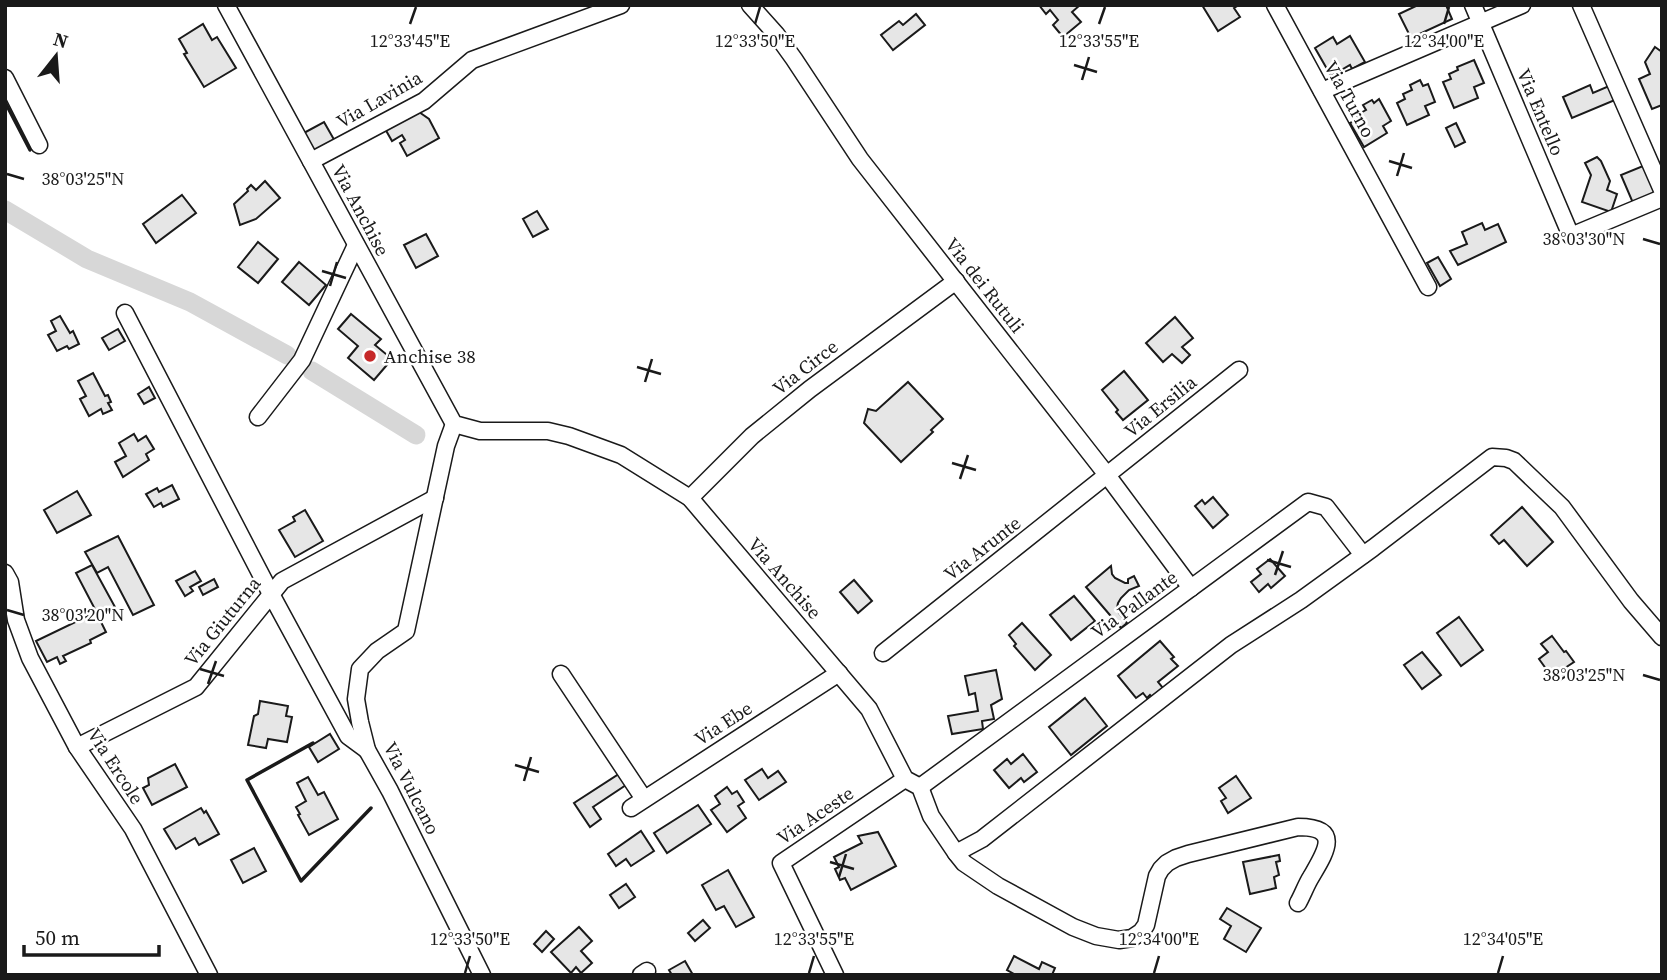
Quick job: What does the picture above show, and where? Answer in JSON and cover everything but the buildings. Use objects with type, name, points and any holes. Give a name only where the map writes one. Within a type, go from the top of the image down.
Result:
[{"type":"street","name":"Via Anchise","points":[[226,5],[454,425],[480,431],[548,431],[569,436],[621,455],[690,498],[869,709],[905,779]]},
{"type":"street","name":"Via Lavinia","points":[[311,161],[424,101],[472,60],[621,5]]},
{"type":"street","name":"Via dei Rutuli","points":[[750,5],[794,59],[860,159],[1107,475],[1191,588]]},
{"type":"street","name":"Via Turno","points":[[1275,5],[1429,287]]},
{"type":"street","name":"Via Entello","points":[[1473,5],[1571,236],[1662,198]]},
{"type":"street","points":[[1322,91],[1522,5]]},
{"type":"street","points":[[1581,5],[1662,190]]},
{"type":"street","points":[[5,78],[39,145]]},
{"type":"street","points":[[258,417],[302,360],[356,245]]},
{"type":"street","name":"Via Circe","points":[[690,498],[752,436],[791,404],[956,281]]},
{"type":"street","points":[[125,313],[348,736],[368,750]]},
{"type":"street","name":"Via Ersilia","points":[[1107,475],[1239,370]]},
{"type":"street","name":"Via Vulcano","points":[[454,425],[446,446],[406,631],[377,651],[360,670],[356,699],[368,750],[482,975]]},
{"type":"street","points":[[956,853],[982,839],[1231,645],[1301,600],[1492,457],[1514,461],[1562,507],[1631,601],[1662,637]]},
{"type":"street","name":"Via Arunte","points":[[883,653],[1107,475]]},
{"type":"street","name":"Via Giuturna","points":[[77,747],[196,687],[282,581],[435,498]]},
{"type":"street","name":"Via Pallante","points":[[920,787],[1308,502],[1326,507],[1363,555]]},
{"type":"street","name":"Via Ercole","points":[[5,573],[10,582],[16,620],[30,658],[77,747],[133,829],[209,975]]},
{"type":"street","name":"Via Ebe","points":[[561,674],[637,804],[839,673]]},
{"type":"street","points":[[905,779],[920,787],[931,816],[964,863],[998,886],[1073,927],[1096,936],[1119,940],[1132,938],[1141,932],[1146,925],[1157,876],[1167,863],[1176,858],[1298,827],[1310,827],[1323,833],[1327,848],[1298,903]]},
{"type":"street","name":"Via Aceste","points":[[835,975],[781,863],[905,779]]},
{"type":"waterway","points":[[5,210],[87,259],[190,302],[287,355]]},
{"type":"waterway","points":[[312,371],[416,435]]},
{"type":"wall","points":[[5,102],[30,150]]},
{"type":"wall","points":[[313,743],[247,780],[301,881],[371,808]]},
{"type":"place","name":"Anchise 38","points":[[370,356]]}]
